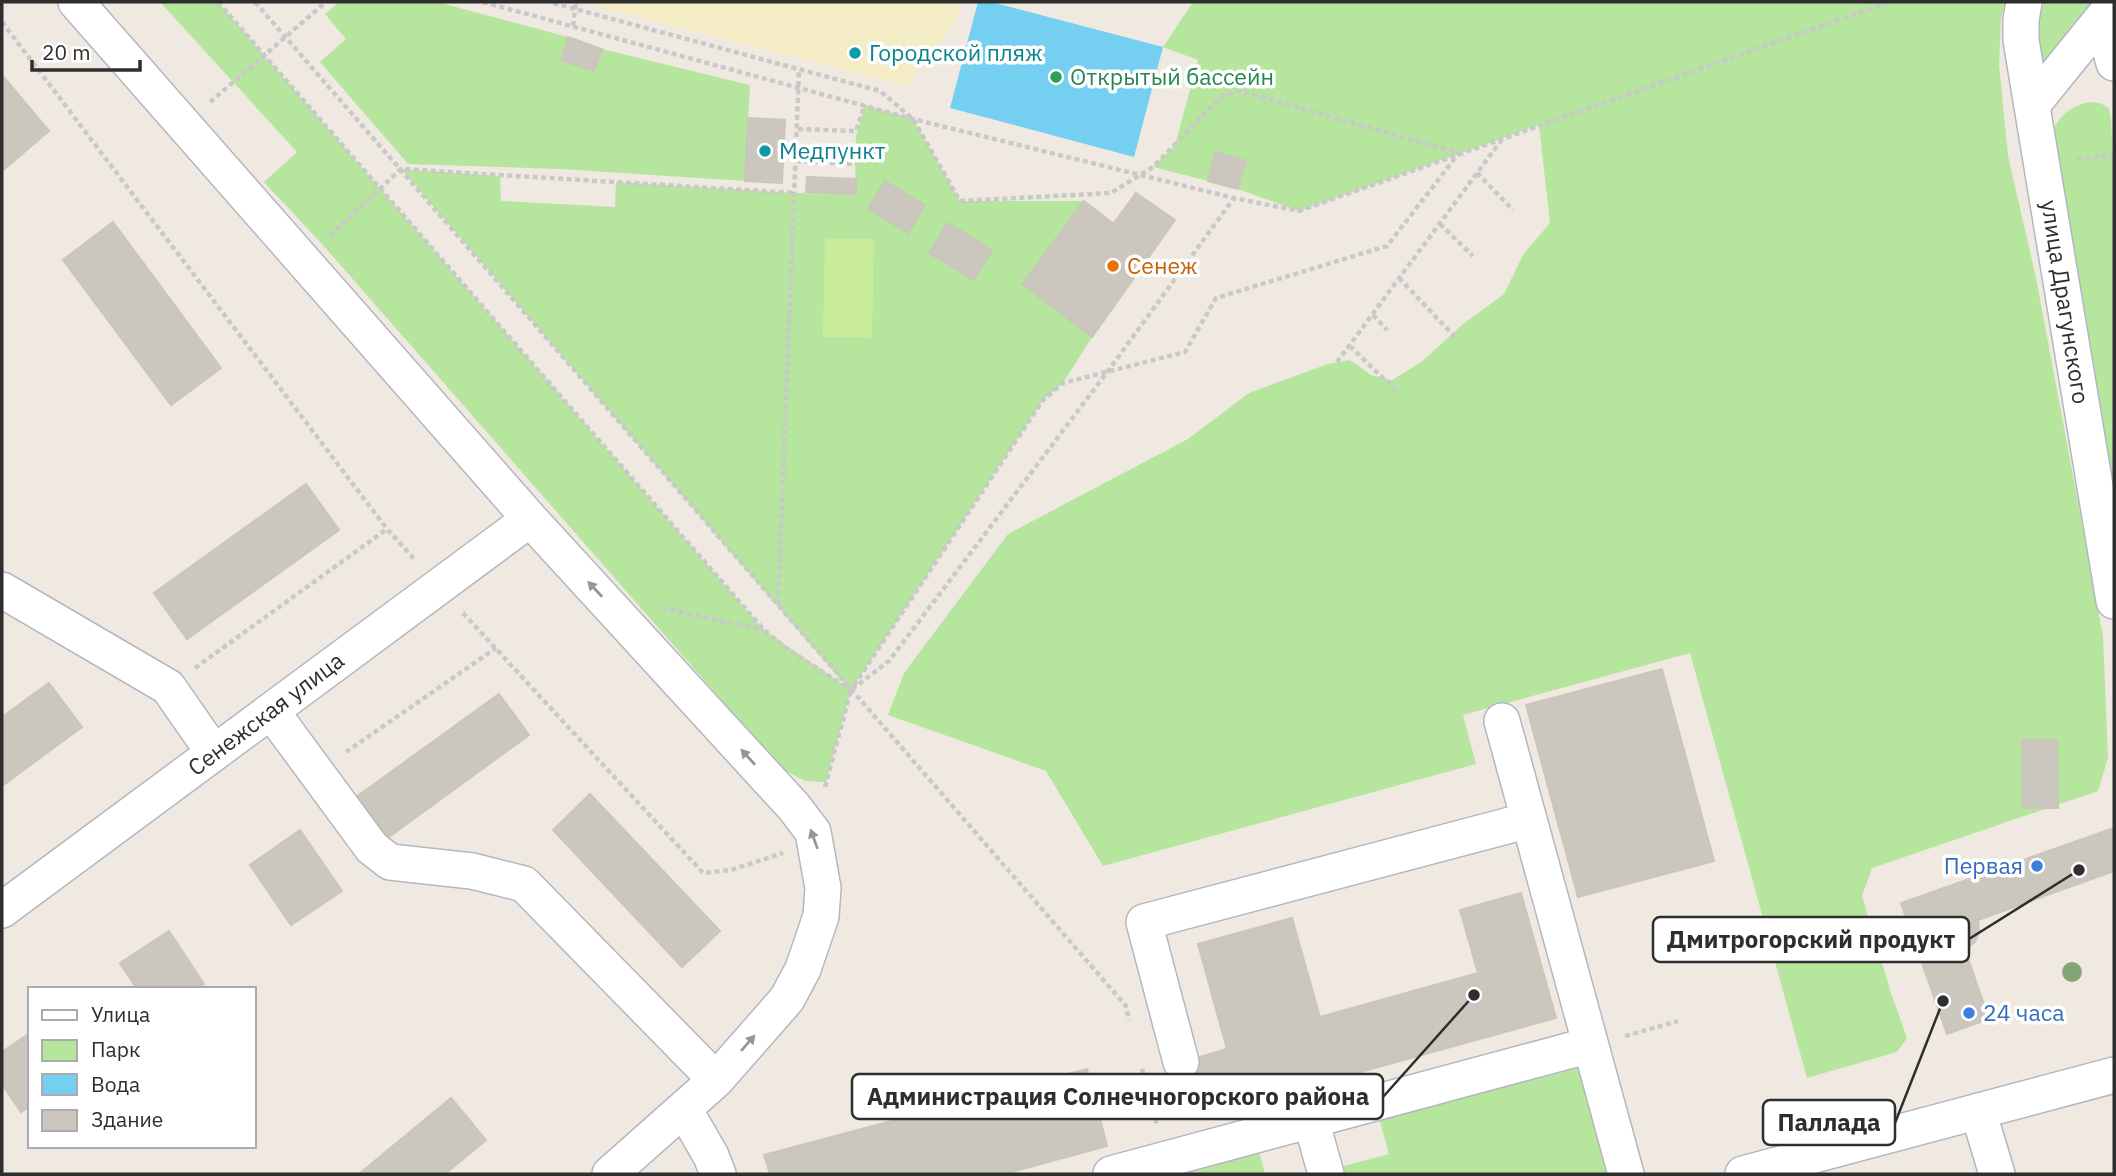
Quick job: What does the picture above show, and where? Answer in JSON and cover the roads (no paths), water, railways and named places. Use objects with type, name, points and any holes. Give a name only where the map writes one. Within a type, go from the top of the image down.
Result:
[{"type":"street","points":[[76,2],[530,519],[794,807],[815,837],[823,888],[821,916],[803,969],[787,999],[716,1080],[610,1174]]},
{"type":"street","name":"улица Драгунского","points":[[2024,2],[2021,40],[2114,601]]},
{"type":"street","points":[[2032,105],[2108,11]]},
{"type":"street","points":[[2108,11],[2114,63]]},
{"type":"street","name":"Сенежская улица","points":[[2,910],[530,519]]},
{"type":"street","points":[[2,590],[168,688],[214,753]]},
{"type":"street","points":[[271,710],[372,848],[390,862],[472,871],[524,884],[716,1080]]},
{"type":"street","points":[[1502,722],[1626,1174]]},
{"type":"street","points":[[1181,1062],[1144,922],[1529,820]]},
{"type":"street","points":[[1111,1174],[1590,1045]]},
{"type":"street","points":[[1743,1174],[2114,1075]]},
{"type":"street","points":[[684,1109],[719,1174]]},
{"type":"street","points":[[1978,1111],[1997,1174]]},
{"type":"street","points":[[1311,1120],[1326,1174]]},
{"type":"water","name":"Открытый бассейн","points":[[978,2],[991,2],[1163,47],[1134,157],[950,108]]},
{"type":"place","name":"Городской пляж","points":[[855,53]]},
{"type":"place","name":"Открытый бассейн","points":[[1056,77]]},
{"type":"place","name":"Медпункт","points":[[765,151]]},
{"type":"place","name":"Сенеж","points":[[1113,266]]},
{"type":"place","name":"Первая","points":[[2037,866]]},
{"type":"place","name":"Дмитрогорский продукт","points":[[2079,870]]},
{"type":"place","name":"Администрация Солнечногорского района","points":[[1474,995]]},
{"type":"place","name":"Паллада","points":[[1943,1001]]},
{"type":"place","name":"24 часа","points":[[1969,1013]]}]
